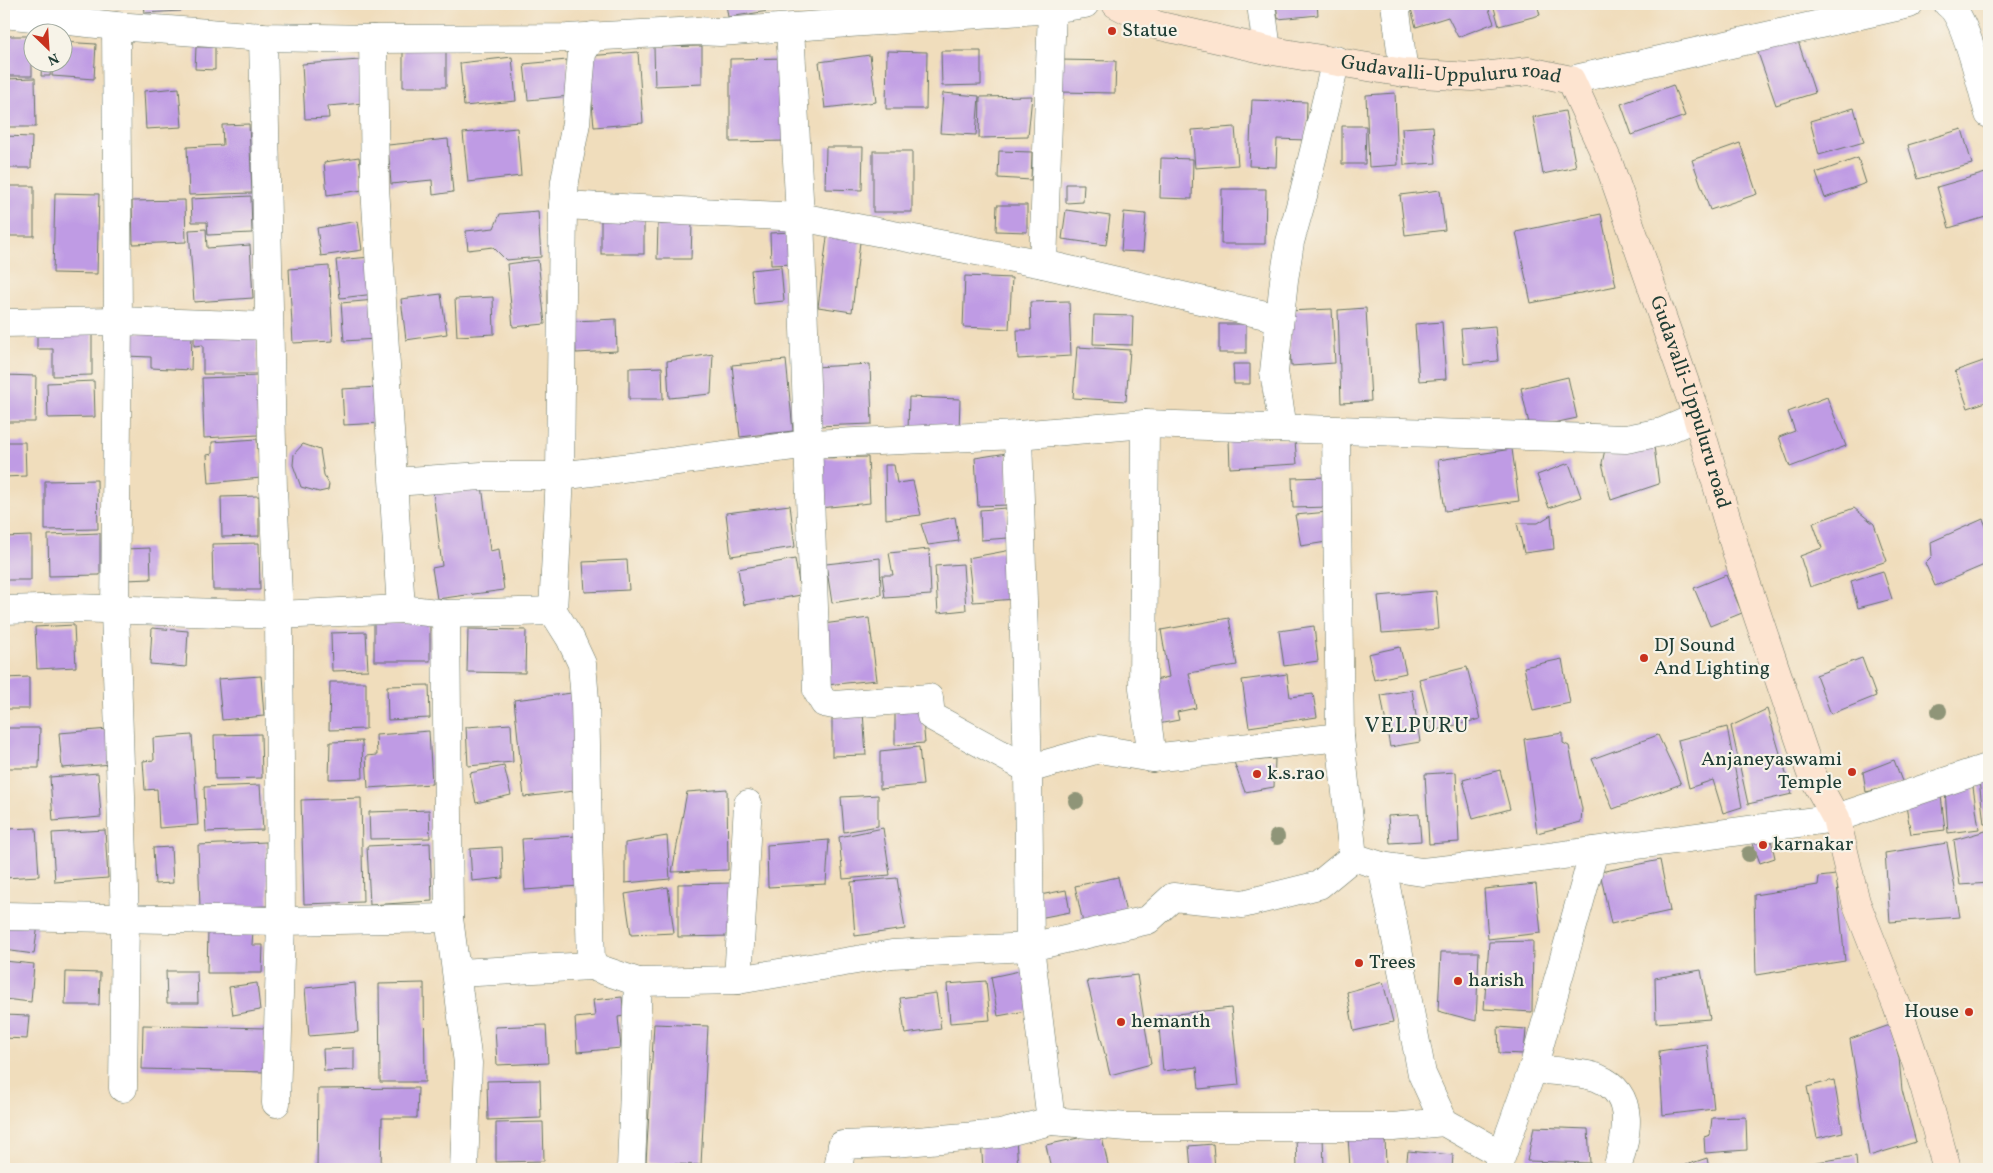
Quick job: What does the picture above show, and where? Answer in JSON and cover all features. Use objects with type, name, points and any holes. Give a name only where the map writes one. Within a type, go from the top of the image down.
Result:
[{"type":"main road","name":"Gudavalli-Uppuluru road","points":[[1116,4],[1156,25],[1267,50],[1404,72],[1472,77],[1529,71],[1571,80],[1608,161],[1697,417],[1739,561],[1810,771],[1836,818],[1856,902],[1897,1006],[1921,1077],[1947,1169]]},
{"type":"street","points":[[4,14],[116,26],[264,37],[373,39],[593,36],[790,28],[1052,9],[1086,4]]},
{"type":"street","points":[[1261,4],[1267,50]]},
{"type":"street","points":[[1395,4],[1404,72]]},
{"type":"street","points":[[1571,80],[1909,4]]},
{"type":"street","points":[[1948,4],[1958,14],[1989,114]]},
{"type":"street","points":[[1043,264],[1052,9]]},
{"type":"street","points":[[116,26],[118,321],[115,611],[124,920],[123,1088]]},
{"type":"street","points":[[790,28],[800,217],[817,691],[824,703],[834,705],[929,698],[931,716],[1028,769],[1099,749],[1152,758],[1340,737]]},
{"type":"street","points":[[591,966],[585,700],[582,664],[570,638],[553,611],[560,476],[563,205],[576,122],[582,52],[593,36]]},
{"type":"street","points":[[264,37],[273,490],[279,615],[282,921],[276,1103]]},
{"type":"street","points":[[373,39],[375,187],[401,609]]},
{"type":"street","points":[[1283,428],[1274,372],[1278,318],[1290,242],[1336,60]]},
{"type":"street","points":[[563,205],[800,217],[1043,264],[1278,318]]},
{"type":"street","points":[[4,323],[118,321],[269,326]]},
{"type":"street","points":[[394,482],[482,476],[560,476],[809,444],[1018,435],[1145,424],[1336,431],[1461,432],[1527,438],[1626,439],[1662,432],[1697,417]]},
{"type":"street","points":[[1145,424],[1143,688],[1152,758]]},
{"type":"street","points":[[1336,431],[1340,737],[1353,857]]},
{"type":"street","points":[[1018,435],[1028,769],[1030,947],[1051,1120]]},
{"type":"street","points":[[4,610],[74,608],[115,611],[279,615],[401,609],[446,614],[553,611]]},
{"type":"street","points":[[446,614],[449,918],[468,1062],[464,1169]]},
{"type":"street","points":[[1353,857],[1382,866],[1422,872],[1489,865],[1836,818],[1989,767]]},
{"type":"street","points":[[738,980],[748,804]]},
{"type":"street","points":[[1382,866],[1422,1074],[1444,1122],[1499,1162],[1532,1069],[1594,851]]},
{"type":"street","points":[[457,973],[591,966],[638,982],[738,980],[892,954],[1030,947],[1148,920],[1173,897],[1242,904],[1319,885],[1353,857]]},
{"type":"street","points":[[4,916],[124,920],[282,921],[449,918]]},
{"type":"street","points":[[631,1169],[638,982]]},
{"type":"street","points":[[1532,1069],[1597,1078],[1618,1092],[1626,1110],[1625,1138],[1617,1169]]},
{"type":"street","points":[[838,1169],[842,1145],[894,1143],[1000,1134],[1051,1120],[1128,1127],[1393,1127],[1444,1122]]},
{"type":"building","points":[[108,4],[138,4],[138,7],[108,8]]},
{"type":"building","points":[[144,4],[180,4],[181,11],[145,13]]},
{"type":"building","points":[[614,4],[638,4],[638,5],[615,7]]},
{"type":"building","points":[[726,4],[775,4],[776,10],[728,17]]},
{"type":"building","points":[[1276,4],[1317,4],[1318,15],[1278,19]]},
{"type":"building","points":[[1427,4],[1487,4],[1494,23],[1458,37],[1448,17],[1416,27],[1411,9]]},
{"type":"building","points":[[1493,4],[1537,4],[1540,15],[1499,26]]},
{"type":"building","points":[[4,36],[22,36],[22,72],[32,72],[32,76],[4,76]]},
{"type":"building","points":[[1797,38],[1815,93],[1776,105],[1757,50]]},
{"type":"building","points":[[72,43],[96,44],[94,79],[52,76],[52,72],[72,72]]},
{"type":"building","points":[[702,46],[702,84],[655,86],[654,47]]},
{"type":"building","points":[[196,47],[215,47],[215,70],[195,69]]},
{"type":"building","points":[[403,48],[446,49],[446,87],[403,87]]},
{"type":"building","points":[[887,51],[927,52],[926,109],[886,109]]},
{"type":"building","points":[[941,51],[981,51],[981,85],[942,86]]},
{"type":"building","points":[[638,52],[643,123],[594,127],[588,56]]},
{"type":"building","points":[[870,55],[876,102],[825,108],[819,62]]},
{"type":"building","points":[[512,57],[516,101],[464,106],[460,63]]},
{"type":"building","points":[[788,58],[788,141],[730,142],[730,59]]},
{"type":"building","points":[[360,60],[364,103],[328,106],[329,118],[305,119],[302,64]]},
{"type":"building","points":[[567,60],[570,96],[528,100],[524,64]]},
{"type":"building","points":[[1059,60],[1116,61],[1115,93],[1059,92]]},
{"type":"building","points":[[41,72],[50,72],[50,76],[41,76]]},
{"type":"building","points":[[35,78],[36,127],[4,127],[4,79]]},
{"type":"building","points":[[1673,85],[1685,116],[1632,135],[1621,104]]},
{"type":"building","points":[[179,88],[182,127],[146,129],[144,91]]},
{"type":"building","points":[[943,93],[979,96],[976,135],[940,133]]},
{"type":"building","points":[[1395,93],[1398,165],[1369,167],[1366,95]]},
{"type":"building","points":[[1032,96],[1028,137],[979,138],[980,97]]},
{"type":"building","points":[[1252,100],[1307,102],[1306,140],[1277,139],[1276,167],[1249,166]]},
{"type":"building","points":[[1854,108],[1864,142],[1819,155],[1810,121]]},
{"type":"building","points":[[1565,111],[1576,167],[1543,174],[1533,117]]},
{"type":"building","points":[[249,124],[252,193],[189,195],[187,147],[223,145],[222,125]]},
{"type":"building","points":[[1342,126],[1366,126],[1365,164],[1342,164]]},
{"type":"building","points":[[1433,126],[1436,163],[1404,165],[1402,128]]},
{"type":"building","points":[[1235,127],[1238,165],[1195,168],[1192,130]]},
{"type":"building","points":[[517,128],[521,176],[468,182],[463,133]]},
{"type":"building","points":[[1962,129],[1972,164],[1918,179],[1908,145]]},
{"type":"building","points":[[4,136],[32,137],[31,168],[4,168]]},
{"type":"building","points":[[448,139],[453,192],[433,195],[432,180],[391,184],[388,145]]},
{"type":"building","points":[[1740,143],[1757,194],[1710,210],[1692,160]]},
{"type":"building","points":[[826,147],[863,147],[862,190],[825,189]]},
{"type":"building","points":[[873,151],[912,151],[912,212],[873,212]]},
{"type":"building","points":[[999,151],[1032,152],[1031,180],[998,178]]},
{"type":"building","points":[[359,157],[363,190],[327,195],[324,162]]},
{"type":"building","points":[[1161,158],[1193,159],[1192,199],[1160,198]]},
{"type":"building","points":[[1858,158],[1866,183],[1825,198],[1816,173]]},
{"type":"building","points":[[1989,172],[1989,216],[1949,228],[1937,187]]},
{"type":"building","points":[[1066,184],[1084,184],[1083,202],[1066,203]]},
{"type":"building","points":[[4,186],[34,186],[34,236],[4,236]]},
{"type":"building","points":[[1222,189],[1266,189],[1265,244],[1221,244]]},
{"type":"building","points":[[1440,190],[1445,230],[1405,235],[1400,195]]},
{"type":"building","points":[[55,193],[99,194],[97,274],[53,273]]},
{"type":"building","points":[[251,196],[252,233],[208,235],[207,222],[192,222],[191,199]]},
{"type":"building","points":[[185,200],[186,242],[133,244],[132,201]]},
{"type":"building","points":[[997,205],[1027,205],[1027,232],[996,231]]},
{"type":"building","points":[[1066,210],[1110,216],[1106,245],[1062,239]]},
{"type":"building","points":[[538,211],[541,257],[506,260],[493,247],[468,250],[466,231],[494,228],[500,214]]},
{"type":"building","points":[[1124,212],[1146,214],[1143,252],[1121,251]]},
{"type":"building","points":[[1601,214],[1616,286],[1531,303],[1516,232]]},
{"type":"building","points":[[601,216],[644,216],[644,254],[601,254]]},
{"type":"building","points":[[358,221],[362,250],[321,256],[317,228]]},
{"type":"building","points":[[658,224],[692,224],[691,259],[657,259]]},
{"type":"building","points":[[206,229],[207,248],[250,245],[253,298],[194,302],[189,230]]},
{"type":"building","points":[[828,230],[861,233],[852,312],[818,307]]},
{"type":"building","points":[[793,232],[794,264],[771,265],[770,233]]},
{"type":"building","points":[[371,257],[375,294],[340,298],[336,260]]},
{"type":"building","points":[[538,260],[545,324],[513,327],[507,264]]},
{"type":"building","points":[[329,266],[333,341],[293,343],[289,269]]},
{"type":"building","points":[[781,267],[784,301],[754,304],[751,270]]},
{"type":"building","points":[[965,276],[1012,278],[1009,329],[963,327]]},
{"type":"building","points":[[441,294],[447,334],[406,340],[401,299]]},
{"type":"building","points":[[493,297],[494,334],[457,336],[455,299]]},
{"type":"building","points":[[375,300],[377,339],[344,341],[341,303]]},
{"type":"building","points":[[1069,301],[1071,356],[1018,359],[1017,330],[1031,330],[1030,302]]},
{"type":"building","points":[[1366,308],[1371,401],[1341,403],[1338,310]]},
{"type":"building","points":[[1332,309],[1335,363],[1291,366],[1288,311]]},
{"type":"building","points":[[1094,315],[1133,316],[1132,345],[1093,344]]},
{"type":"building","points":[[616,319],[617,351],[576,353],[575,321]]},
{"type":"building","points":[[1442,322],[1446,379],[1419,381],[1415,324]]},
{"type":"building","points":[[1219,324],[1246,324],[1246,353],[1219,353]]},
{"type":"building","points":[[1495,326],[1498,361],[1464,364],[1461,329]]},
{"type":"building","points":[[92,330],[92,375],[53,376],[53,349],[37,349],[37,331]]},
{"type":"building","points":[[126,333],[192,335],[191,370],[151,368],[151,357],[125,356]]},
{"type":"building","points":[[194,335],[257,338],[257,374],[203,374],[203,345],[194,346]]},
{"type":"building","points":[[1077,347],[1130,350],[1126,401],[1073,398]]},
{"type":"building","points":[[713,354],[711,394],[669,398],[667,361]]},
{"type":"building","points":[[1989,359],[1989,401],[1968,408],[1955,371]]},
{"type":"building","points":[[786,360],[793,431],[740,437],[732,365]]},
{"type":"building","points":[[870,364],[872,424],[816,426],[814,367]]},
{"type":"building","points":[[1233,364],[1250,364],[1250,384],[1234,384]]},
{"type":"building","points":[[662,367],[663,399],[629,399],[629,368]]},
{"type":"building","points":[[4,375],[36,376],[35,422],[4,422]]},
{"type":"building","points":[[257,376],[258,435],[204,438],[202,378]]},
{"type":"building","points":[[1568,377],[1577,418],[1530,428],[1521,388]]},
{"type":"building","points":[[94,381],[95,417],[48,418],[47,383]]},
{"type":"building","points":[[379,387],[381,423],[344,425],[342,389]]},
{"type":"building","points":[[909,397],[960,399],[959,432],[908,431]]},
{"type":"building","points":[[1827,397],[1846,446],[1790,467],[1779,437],[1795,431],[1788,412]]},
{"type":"building","points":[[257,439],[261,478],[209,483],[207,455],[212,454],[212,442]]},
{"type":"building","points":[[1229,439],[1295,441],[1297,464],[1230,468]]},
{"type":"building","points":[[1653,439],[1659,484],[1611,500],[1602,463],[1606,445]]},
{"type":"building","points":[[4,442],[25,442],[26,476],[4,477]]},
{"type":"building","points":[[303,444],[320,450],[324,475],[329,484],[328,490],[319,492],[301,487],[293,465],[294,454]]},
{"type":"building","points":[[1512,449],[1519,501],[1445,511],[1438,460]]},
{"type":"building","points":[[1007,453],[1008,505],[978,506],[975,458]]},
{"type":"building","points":[[868,457],[870,503],[819,508],[817,458]]},
{"type":"building","points":[[1569,463],[1581,497],[1549,508],[1537,475]]},
{"type":"building","points":[[885,465],[894,465],[897,483],[913,481],[921,515],[886,519]]},
{"type":"building","points":[[1328,477],[1329,507],[1293,508],[1292,478]]},
{"type":"building","points":[[97,480],[98,529],[45,530],[45,481]]},
{"type":"building","points":[[482,485],[490,551],[499,549],[504,590],[437,599],[432,568],[442,566],[433,491]]},
{"type":"building","points":[[259,496],[259,536],[222,537],[221,497]]},
{"type":"building","points":[[790,505],[795,547],[731,556],[726,513]]},
{"type":"building","points":[[1006,508],[1008,538],[981,540],[980,510]]},
{"type":"building","points":[[1854,508],[1874,524],[1887,561],[1810,587],[1800,556],[1822,548],[1813,523]]},
{"type":"building","points":[[1328,512],[1333,541],[1301,546],[1295,515]]},
{"type":"building","points":[[1551,515],[1554,549],[1524,553],[1517,523],[1538,523]]},
{"type":"building","points":[[955,517],[959,541],[928,545],[921,524]]},
{"type":"building","points":[[1983,519],[1989,533],[1989,563],[1935,586],[1925,563],[1932,556],[1931,542]]},
{"type":"building","points":[[100,533],[100,575],[49,576],[48,535]]},
{"type":"building","points":[[31,536],[31,580],[4,580],[4,537]]},
{"type":"building","points":[[259,543],[260,590],[213,590],[212,544]]},
{"type":"building","points":[[150,548],[151,579],[126,580],[125,549]]},
{"type":"building","points":[[929,549],[931,595],[885,598],[882,575],[893,575],[889,553]]},
{"type":"building","points":[[1011,550],[1016,599],[973,602],[968,558]]},
{"type":"building","points":[[880,558],[881,595],[832,603],[826,564]]},
{"type":"building","points":[[795,559],[801,595],[744,605],[738,569]]},
{"type":"building","points":[[627,560],[629,590],[585,592],[583,562]]},
{"type":"building","points":[[963,564],[966,610],[938,613],[935,566]]},
{"type":"building","points":[[1883,571],[1892,599],[1858,608],[1851,581]]},
{"type":"building","points":[[1726,575],[1742,613],[1710,626],[1694,588]]},
{"type":"building","points":[[1436,591],[1439,629],[1382,633],[1378,596]]},
{"type":"building","points":[[869,618],[877,680],[826,685],[823,624]]},
{"type":"building","points":[[1229,618],[1237,665],[1189,673],[1196,708],[1177,712],[1179,720],[1158,724],[1150,681],[1169,677],[1161,630]]},
{"type":"building","points":[[374,622],[430,622],[430,661],[374,661]]},
{"type":"building","points":[[74,625],[76,667],[37,669],[35,627]]},
{"type":"building","points":[[1314,626],[1318,661],[1284,666],[1279,631]]},
{"type":"building","points":[[152,628],[188,631],[186,667],[150,664]]},
{"type":"building","points":[[468,629],[526,630],[525,673],[467,672]]},
{"type":"building","points":[[366,632],[368,670],[332,671],[331,633]]},
{"type":"building","points":[[1400,647],[1406,673],[1374,680],[1368,654]]},
{"type":"building","points":[[1862,658],[1876,696],[1831,714],[1816,675]]},
{"type":"building","points":[[1562,659],[1570,703],[1533,711],[1524,667]]},
{"type":"building","points":[[1467,667],[1480,719],[1432,731],[1419,679]]},
{"type":"building","points":[[1287,674],[1290,697],[1313,694],[1317,717],[1249,727],[1242,680]]},
{"type":"building","points":[[261,676],[264,716],[222,720],[218,679]]},
{"type":"building","points":[[29,677],[29,709],[4,709],[4,678]]},
{"type":"building","points":[[330,682],[366,682],[366,729],[329,730]]},
{"type":"building","points":[[429,685],[430,718],[388,720],[387,686]]},
{"type":"building","points":[[1412,690],[1420,742],[1390,747],[1381,695]]},
{"type":"building","points":[[572,693],[582,790],[524,797],[514,700]]},
{"type":"building","points":[[895,707],[922,709],[925,743],[895,745]]},
{"type":"building","points":[[1767,709],[1792,794],[1748,804],[1731,726]]},
{"type":"building","points":[[863,712],[866,755],[832,756],[832,718]]},
{"type":"building","points":[[511,724],[513,762],[468,766],[466,727]]},
{"type":"building","points":[[1727,727],[1742,807],[1723,813],[1713,780],[1689,788],[1678,740]]},
{"type":"building","points":[[4,728],[40,728],[39,768],[4,768]]},
{"type":"building","points":[[109,729],[112,764],[62,768],[59,733]]},
{"type":"building","points":[[429,731],[432,784],[368,788],[366,756],[377,755],[376,735]]},
{"type":"building","points":[[1563,733],[1563,743],[1569,746],[1582,809],[1581,822],[1537,833],[1524,739]]},
{"type":"building","points":[[261,734],[262,778],[215,779],[214,735]]},
{"type":"building","points":[[192,735],[198,825],[159,828],[157,789],[145,790],[143,761],[154,760],[153,738]]},
{"type":"building","points":[[1658,735],[1681,784],[1613,809],[1592,759]]},
{"type":"building","points":[[362,741],[363,778],[329,779],[330,742]]},
{"type":"building","points":[[919,747],[923,785],[880,789],[880,751]]},
{"type":"building","name":"k.s.rao","points":[[1275,759],[1274,787],[1245,792],[1234,762]]},
{"type":"building","points":[[1894,760],[1903,784],[1866,792],[1863,772]]},
{"type":"building","points":[[504,766],[511,795],[476,803],[470,773]]},
{"type":"building","points":[[1500,770],[1510,809],[1473,819],[1463,780]]},
{"type":"building","points":[[1456,772],[1459,842],[1429,844],[1425,774]]},
{"type":"building","points":[[98,773],[101,817],[53,821],[50,777]]},
{"type":"building","points":[[1989,776],[1989,824],[1984,824],[1979,780]]},
{"type":"building","points":[[260,785],[263,830],[206,832],[204,787]]},
{"type":"building","points":[[1940,787],[1945,830],[1911,834],[1905,801]]},
{"type":"building","points":[[1973,787],[1979,829],[1948,833],[1945,790]]},
{"type":"building","points":[[727,789],[728,870],[672,872],[687,792]]},
{"type":"building","points":[[878,795],[878,826],[844,832],[841,797]]},
{"type":"building","points":[[361,798],[363,902],[304,904],[301,800]]},
{"type":"building","points":[[429,810],[430,838],[370,839],[369,812]]},
{"type":"building","points":[[1419,814],[1421,841],[1390,843],[1388,816]]},
{"type":"building","points":[[36,828],[39,876],[4,878],[4,829]]},
{"type":"building","points":[[883,828],[890,875],[843,879],[839,837]]},
{"type":"building","points":[[105,830],[108,878],[55,882],[52,833]]},
{"type":"building","name":"karnakar","points":[[1769,830],[1775,858],[1760,863],[1749,833]]},
{"type":"building","points":[[1989,830],[1989,883],[1960,885],[1954,840]]},
{"type":"building","points":[[576,836],[579,886],[525,890],[522,839]]},
{"type":"building","points":[[667,836],[670,879],[625,883],[625,843]]},
{"type":"building","points":[[829,840],[826,884],[768,887],[767,845]]},
{"type":"building","points":[[266,842],[269,906],[200,908],[198,845]]},
{"type":"building","points":[[430,843],[432,901],[370,905],[367,846]]},
{"type":"building","points":[[1947,843],[1960,917],[1890,922],[1885,853]]},
{"type":"building","points":[[171,847],[173,883],[155,884],[153,848]]},
{"type":"building","points":[[502,847],[503,878],[472,881],[470,849]]},
{"type":"building","points":[[1660,860],[1670,911],[1611,924],[1600,872]]},
{"type":"building","points":[[1836,875],[1845,961],[1756,975],[1754,895],[1818,885],[1819,877]]},
{"type":"building","points":[[1118,877],[1126,913],[1083,923],[1075,886]]},
{"type":"building","points":[[897,878],[905,929],[855,936],[851,882]]},
{"type":"building","points":[[732,883],[732,936],[678,937],[678,884]]},
{"type":"building","points":[[1536,884],[1541,933],[1488,939],[1484,889]]},
{"type":"building","points":[[668,887],[674,933],[631,935],[625,894]]},
{"type":"building","points":[[1066,890],[1070,912],[1039,918],[1035,896]]},
{"type":"building","points":[[4,920],[38,924],[34,954],[4,950]]},
{"type":"building","points":[[208,930],[253,930],[252,945],[263,945],[262,973],[207,973]]},
{"type":"building","points":[[1533,941],[1532,1012],[1484,1009],[1489,942]]},
{"type":"building","name":"harish","points":[[1441,952],[1479,952],[1476,1021],[1438,1011]]},
{"type":"building","points":[[4,961],[34,964],[31,1002],[4,999]]},
{"type":"building","points":[[1024,970],[1031,1010],[998,1016],[991,977]]},
{"type":"building","points":[[1701,970],[1710,1019],[1656,1023],[1655,978]]},
{"type":"building","points":[[166,971],[197,971],[198,1003],[167,1003]]},
{"type":"building","points":[[66,972],[100,973],[99,1005],[65,1005]]},
{"type":"building","name":"hemanth","points":[[1137,975],[1151,1064],[1110,1075],[1087,981]]},
{"type":"building","points":[[986,981],[990,1020],[950,1023],[947,984]]},
{"type":"building","points":[[1383,982],[1393,1022],[1354,1031],[1347,992]]},
{"type":"building","points":[[257,983],[260,1010],[233,1015],[229,987]]},
{"type":"building","points":[[355,983],[358,1032],[309,1036],[305,988]]},
{"type":"building","points":[[424,983],[425,1082],[380,1082],[379,984]]},
{"type":"building","points":[[936,993],[941,1029],[905,1034],[900,998]]},
{"type":"building","points":[[622,997],[624,1016],[618,1017],[621,1048],[577,1052],[575,1018],[595,1016],[593,1000]]},
{"type":"building","points":[[1231,1008],[1239,1085],[1199,1089],[1197,1067],[1163,1071],[1158,1016]]},
{"type":"building","points":[[4,1015],[29,1016],[27,1039],[4,1038]]},
{"type":"building","points":[[654,1024],[708,1026],[701,1165],[646,1163]]},
{"type":"building","points":[[143,1025],[265,1028],[264,1072],[142,1069]]},
{"type":"building","points":[[546,1025],[548,1063],[497,1065],[495,1027]]},
{"type":"building","points":[[1890,1025],[1899,1058],[1902,1090],[1916,1142],[1869,1156],[1850,1039]]},
{"type":"building","points":[[1498,1027],[1526,1029],[1524,1054],[1499,1053]]},
{"type":"building","points":[[1707,1044],[1714,1109],[1663,1115],[1659,1051]]},
{"type":"building","points":[[354,1048],[354,1070],[324,1071],[323,1049]]},
{"type":"building","points":[[540,1080],[541,1118],[488,1120],[487,1081]]},
{"type":"building","points":[[1834,1080],[1843,1132],[1817,1138],[1807,1087]]},
{"type":"building","points":[[418,1088],[417,1118],[382,1118],[381,1169],[317,1169],[318,1089]]},
{"type":"building","points":[[1746,1117],[1747,1150],[1705,1153],[1704,1137],[1710,1135],[1712,1118]]},
{"type":"building","points":[[543,1122],[544,1161],[496,1162],[496,1123]]},
{"type":"building","points":[[1534,1127],[1588,1129],[1590,1163],[1527,1161]]},
{"type":"building","points":[[1101,1133],[1109,1169],[1051,1169],[1046,1145]]},
{"type":"building","points":[[1323,1136],[1324,1169],[1297,1169],[1296,1137]]},
{"type":"building","points":[[1385,1136],[1386,1167],[1350,1168],[1348,1137]]},
{"type":"building","points":[[1016,1138],[1018,1169],[983,1169],[981,1140]]},
{"type":"building","points":[[1213,1144],[1215,1169],[1191,1169],[1189,1146]]},
{"type":"building","points":[[1408,1151],[1453,1155],[1452,1169],[1406,1169]]},
{"type":"building","points":[[1856,1156],[1857,1169],[1786,1169],[1785,1167]]},
{"type":"building","points":[[1707,1158],[1709,1169],[1674,1169]]},
{"type":"building","points":[[1776,1163],[1777,1169],[1746,1169],[1746,1168]]},
{"type":"place","name":"Statue","points":[[1112,31]]},
{"type":"place","name":"DJ Sound And Lighting","points":[[1644,658]]},
{"type":"place","name":"Anjaneyaswami Temple","points":[[1852,772]]},
{"type":"place","name":"k.s.rao","points":[[1257,774]]},
{"type":"place","name":"karnakar","points":[[1763,845]]},
{"type":"place","name":"Trees","points":[[1359,963]]},
{"type":"place","name":"harish","points":[[1458,981]]},
{"type":"place","name":"House","points":[[1969,1012]]},
{"type":"place","name":"hemanth","points":[[1121,1022]]},
{"type":"district","name":"VELPURU","points":[[1417,726]]}]
